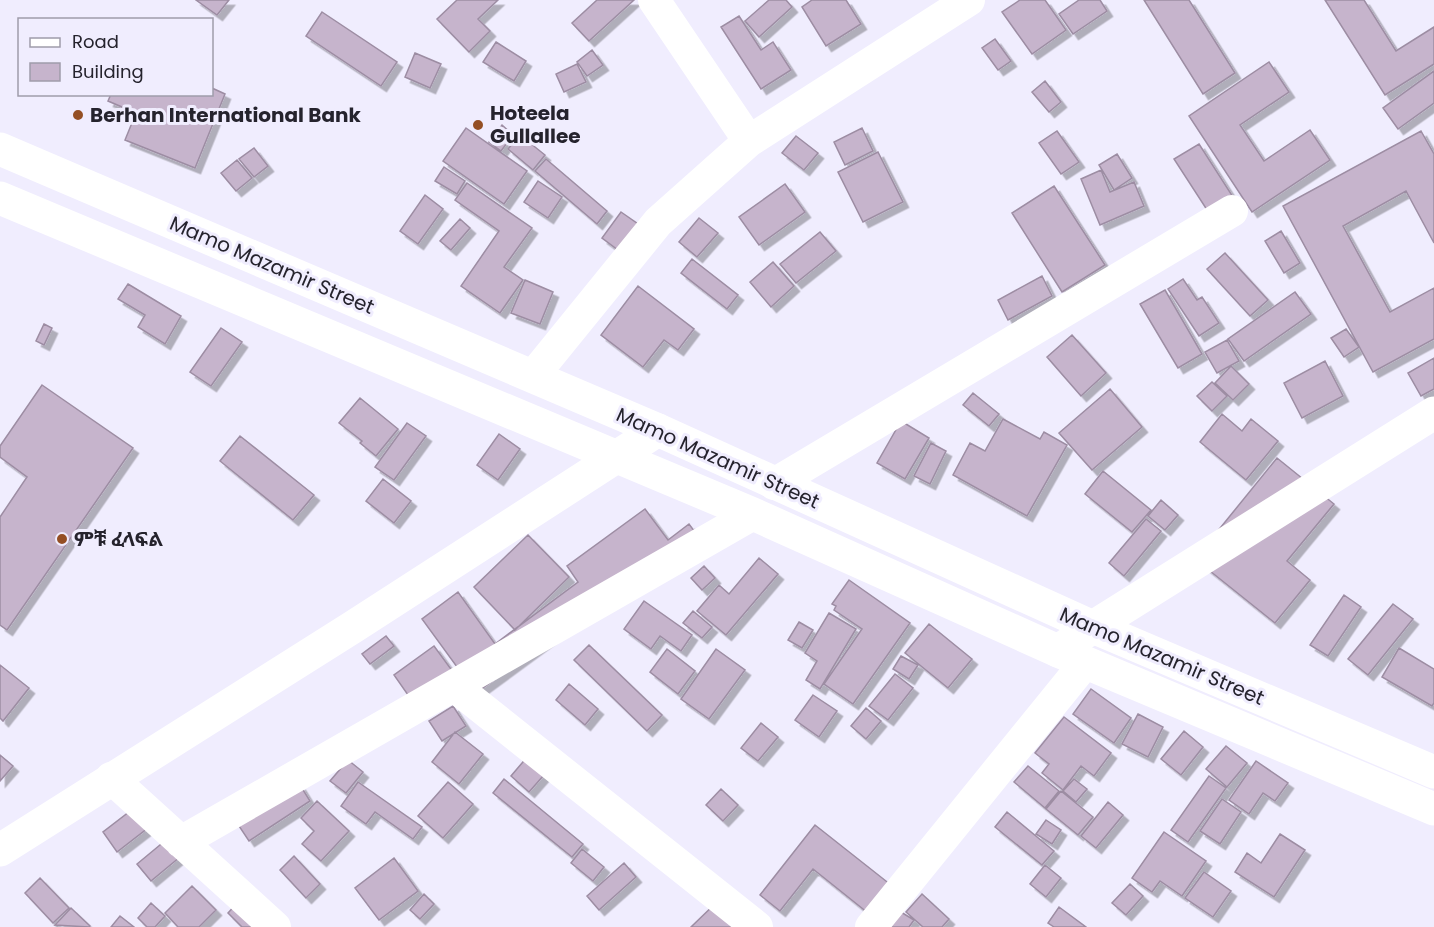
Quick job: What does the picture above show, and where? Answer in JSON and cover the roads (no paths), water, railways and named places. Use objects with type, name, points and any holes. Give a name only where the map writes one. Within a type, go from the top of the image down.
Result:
[{"type":"main road","name":"Mamo Mazamir Street","points":[[0,149],[658,430],[1093,627],[1434,772]]},
{"type":"main road","name":"Mamo Mazamir Street","points":[[0,198],[753,514],[1072,657],[1434,809]]},
{"type":"main road","points":[[1072,657],[1093,627],[1434,413]]},
{"type":"main road","points":[[0,850],[353,627],[658,430]]},
{"type":"street","points":[[654,0],[749,141]]},
{"type":"street","points":[[533,376],[658,222],[749,141],[969,0]]},
{"type":"street","points":[[774,484],[1232,211]]},
{"type":"street","points":[[181,842],[753,514]]},
{"type":"street","points":[[871,927],[1072,657]]},
{"type":"street","points":[[454,686],[757,927]]},
{"type":"street","points":[[111,778],[275,927]]},
{"type":"place","name":"Berhan International Bank","points":[[78,115]]},
{"type":"place","name":"Hoteela Gullallee","points":[[478,125]]},
{"type":"place","name":"ምቹ ፈላፍል","points":[[62,539]]}]
